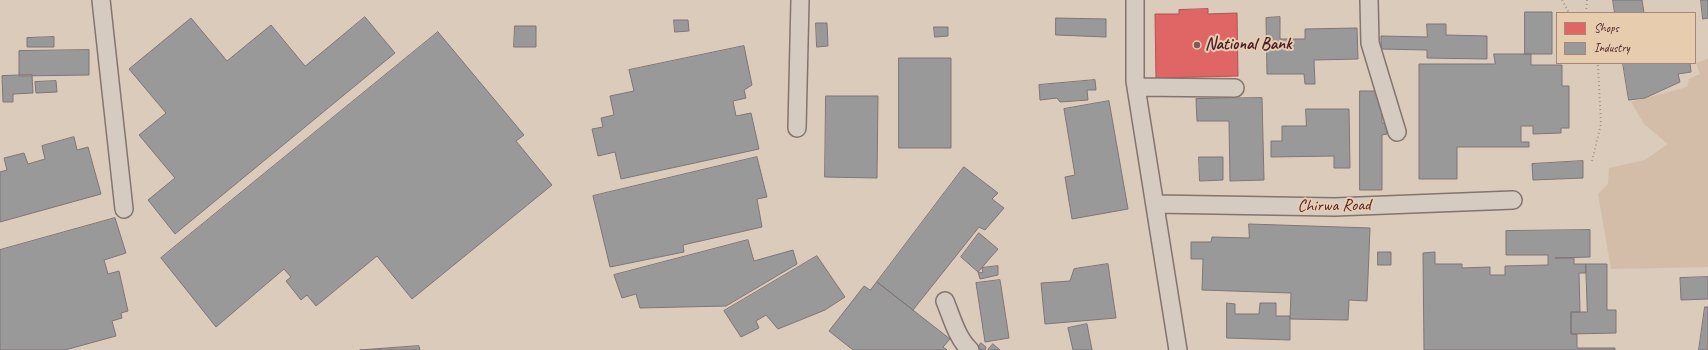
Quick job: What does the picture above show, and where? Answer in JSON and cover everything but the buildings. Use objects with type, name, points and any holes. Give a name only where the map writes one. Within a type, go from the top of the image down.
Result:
[{"type":"lane","points":[[101,0],[124,209]]},
{"type":"lane","points":[[797,128],[800,0]]},
{"type":"lane","points":[[1135,0],[1136,87],[1178,350]]},
{"type":"lane","points":[[1369,0],[1370,43],[1397,132]]},
{"type":"lane","points":[[1136,87],[1235,88]]},
{"type":"lane","name":"Chirwa Road","points":[[1155,204],[1335,207],[1513,200]]},
{"type":"lane","points":[[946,301],[957,330],[965,345],[970,350]]},
{"type":"path","points":[[1562,0],[1568,12]]},
{"type":"path","points":[[1586,12],[1587,0]]},
{"type":"path","points":[[1592,161],[1601,124],[1597,64]]},
{"type":"shaded area","points":[[1708,59],[1708,267],[1611,269],[1598,194],[1608,184],[1609,168],[1645,160],[1668,144],[1644,124],[1631,102],[1687,87],[1689,79],[1700,74],[1696,63]]},
{"type":"place","name":"National Bank","points":[[1197,45]]}]
